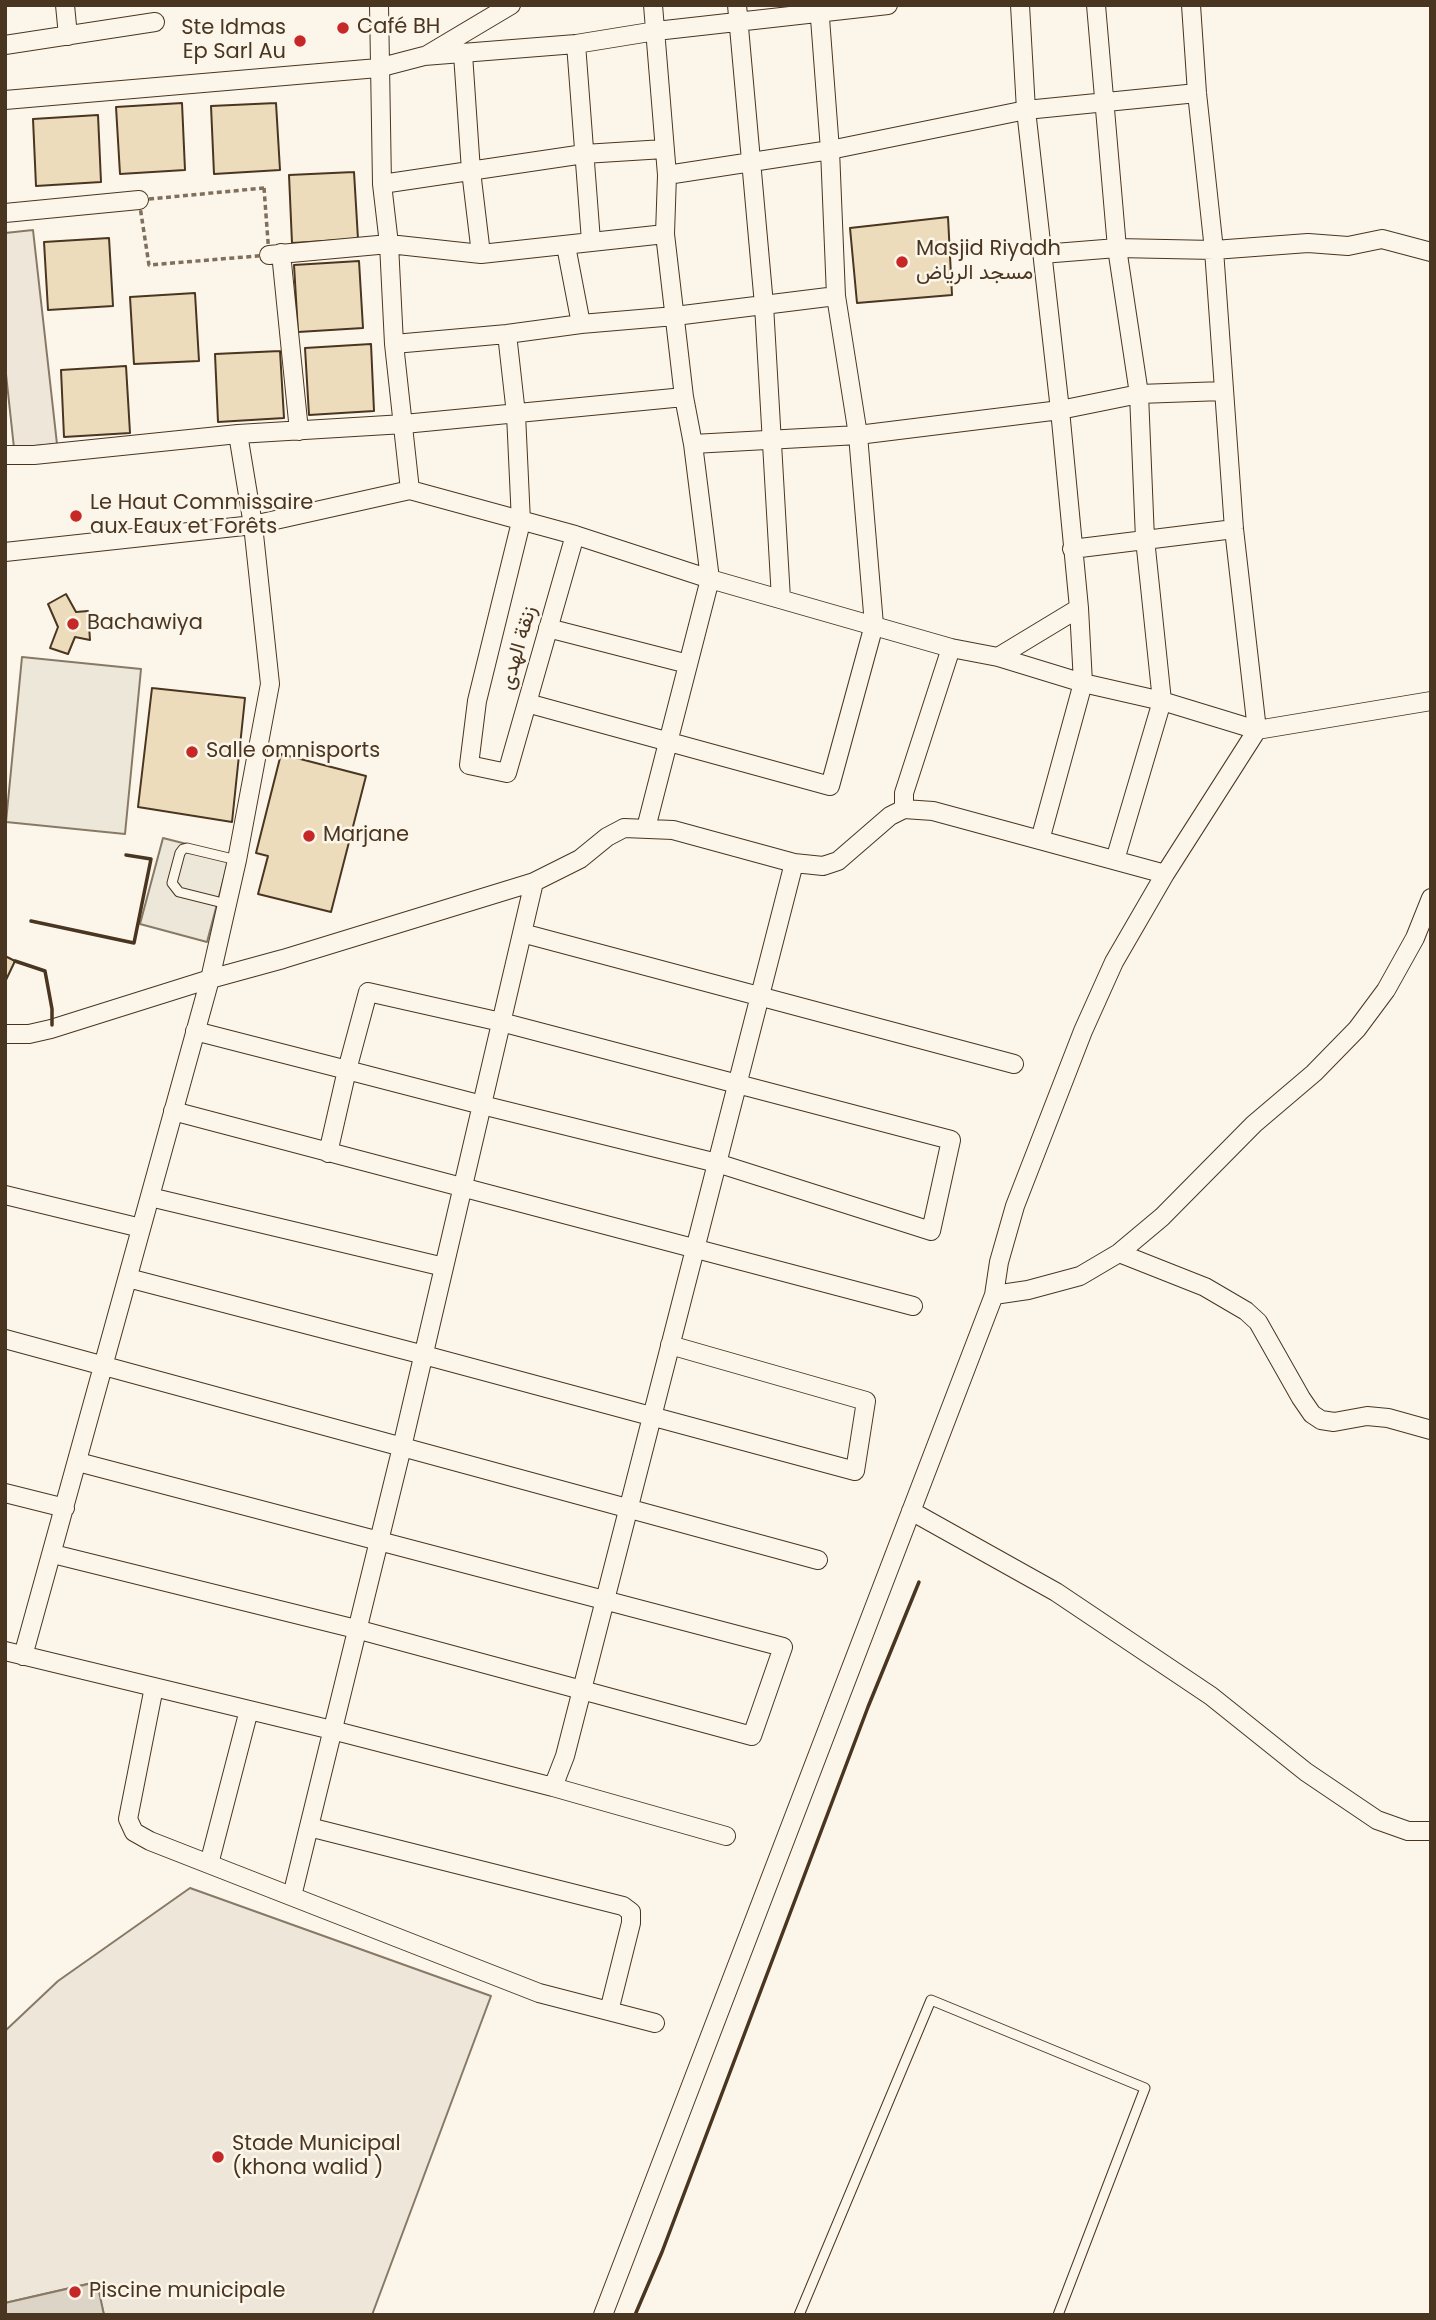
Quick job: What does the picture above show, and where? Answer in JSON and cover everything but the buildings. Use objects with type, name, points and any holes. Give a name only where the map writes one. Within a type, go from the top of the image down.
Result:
[{"type":"street","points":[[65,5],[68,36]]},
{"type":"street","points":[[379,5],[382,184],[389,244],[394,344],[410,490]]},
{"type":"street","points":[[424,56],[511,5]]},
{"type":"street","points":[[646,828],[710,579],[693,444],[684,397],[665,234],[667,175],[653,5]]},
{"type":"street","points":[[5,100],[378,68],[424,56],[576,44],[738,14],[888,5]]},
{"type":"street","points":[[1020,5],[1027,110],[1079,608],[1083,683],[1040,840]]},
{"type":"street","points":[[1096,5],[1117,248],[1139,394],[1145,540],[1162,701],[1115,860]]},
{"type":"street","points":[[603,2315],[994,1295],[999,1262],[1015,1206],[1083,1031],[1114,962],[1165,874],[1256,730],[1234,529],[1214,250],[1197,93],[1191,5]]},
{"type":"street","points":[[527,703],[831,786],[874,625],[858,435],[836,296],[830,150],[820,10]]},
{"type":"street","points":[[738,14],[764,304],[781,599]]},
{"type":"street","points":[[5,45],[155,23]]},
{"type":"street","points":[[576,44],[592,241]]},
{"type":"street","points":[[463,54],[471,171],[481,254]]},
{"type":"street","points":[[667,175],[830,150],[1027,110],[1197,93]]},
{"type":"street","points":[[382,184],[584,154],[664,149]]},
{"type":"street","points":[[5,213],[139,200]]},
{"type":"street","points":[[299,431],[275,254],[389,244],[481,254],[665,234]]},
{"type":"street","points":[[1042,254],[1117,248],[1214,250],[1308,243],[1348,246],[1382,239],[1431,252]]},
{"type":"street","points":[[566,246],[581,324]]},
{"type":"street","points":[[394,344],[675,316],[836,296]]},
{"type":"street","points":[[507,334],[516,414],[521,522]]},
{"type":"street","points":[[693,444],[858,435],[1060,410],[1139,394],[1223,391]]},
{"type":"street","points":[[5,455],[34,455],[237,434],[404,424],[684,397]]},
{"type":"street","points":[[237,434],[253,525],[270,684],[237,859],[210,979],[52,1553],[14,1653],[332,1730],[553,1787],[726,1836]]},
{"type":"street","points":[[5,552],[253,525],[410,490],[575,535],[710,579],[951,648],[998,657],[1083,683],[1162,701],[1256,730],[1431,701]]},
{"type":"street","name":"زنقة الهدى","points":[[521,522],[477,701],[469,765],[507,773],[575,535]]},
{"type":"street","points":[[1072,549],[1234,529]]},
{"type":"street","points":[[998,657],[1079,608]]},
{"type":"street","points":[[548,628],[688,664]]},
{"type":"street","points":[[904,809],[904,793],[951,648]]},
{"type":"street","points":[[5,1034],[29,1034],[51,1029],[534,882],[580,859],[607,837],[624,828],[673,830],[794,863],[823,866],[838,861],[874,829],[904,809],[933,811],[1165,874]]},
{"type":"street","points":[[553,1787],[565,1756],[794,863]]},
{"type":"street","points":[[292,1896],[424,1355],[534,882]]},
{"type":"street","points":[[994,1295],[1028,1290],[1080,1276],[1119,1253],[1162,1217],[1245,1133],[1314,1073],[1357,1029],[1386,990],[1415,938],[1431,898]]},
{"type":"street","points":[[522,933],[1014,1064]]},
{"type":"street","points":[[195,1031],[347,1070],[482,1105],[717,1163],[931,1231],[951,1140],[501,1022],[368,992],[347,1070],[328,1153]]},
{"type":"street","points":[[173,1111],[913,1306]]},
{"type":"street","points":[[5,1195],[141,1228]]},
{"type":"street","points":[[150,1197],[444,1267]]},
{"type":"street","points":[[1119,1253],[1205,1287],[1247,1311],[1258,1322],[1301,1398],[1312,1414],[1321,1420],[1334,1422],[1367,1416],[1388,1418],[1431,1430]]},
{"type":"street","points":[[128,1278],[855,1471],[866,1401],[670,1345]]},
{"type":"street","points":[[5,1339],[818,1560]]},
{"type":"street","points":[[52,1553],[356,1629],[752,1736],[783,1647],[78,1462]]},
{"type":"street","points":[[5,1493],[65,1507]]},
{"type":"street","points":[[911,1511],[1056,1592],[1211,1696],[1306,1772],[1377,1820],[1408,1831],[1431,1831]]},
{"type":"street","points":[[154,1687],[128,1819],[134,1832],[150,1841],[539,1993],[655,2023]]},
{"type":"street","points":[[209,1864],[249,1710]]},
{"type":"street","points":[[309,1827],[623,1906],[631,1913],[631,1923],[609,2011]]},
{"type":"lane","points":[[227,904],[179,892],[172,883],[183,849],[237,859]]},
{"type":"lane","points":[[799,2315],[932,2000],[1145,2088],[1058,2315]]},
{"type":"path","points":[[264,188],[275,254],[149,265],[139,200],[264,188]]},
{"type":"shaded area","points":[[33,230],[57,444],[14,448],[5,365],[5,233]]},
{"type":"shaded area","points":[[22,657],[141,669],[125,834],[6,822]]},
{"type":"shaded area","points":[[163,838],[230,855],[207,942],[140,924]]},
{"type":"shaded area","name":"Stade Municipal (khona walid )","points":[[190,1888],[491,1996],[372,2315],[104,2315],[96,2282],[5,2303],[5,2031],[58,1981]]},
{"type":"shaded area","name":"Piscine municipale","points":[[97,2282],[104,2315],[5,2315],[5,2303]]},
{"type":"wall","points":[[31,921],[134,943],[151,859],[126,855]]},
{"type":"wall","points":[[15,961],[45,971],[52,1025]]},
{"type":"wall","points":[[635,2315],[662,2252],[868,1707],[919,1582]]},
{"type":"place","name":"Café BH","points":[[343,28]]},
{"type":"place","name":"Ste Idmas Ep Sarl Au","points":[[300,41]]},
{"type":"place","name":"Masjid Riyadh مسجد الرياض","points":[[902,262]]},
{"type":"place","name":"Le Haut Commissaire aux Eaux et Forêts","points":[[76,516]]},
{"type":"place","name":"Bachawiya","points":[[73,624]]},
{"type":"place","name":"Salle omnisports","points":[[192,752]]},
{"type":"place","name":"Marjane","points":[[309,836]]},
{"type":"place","name":"Stade Municipal (khona walid )","points":[[218,2157]]},
{"type":"place","name":"Piscine municipale","points":[[75,2292]]}]
